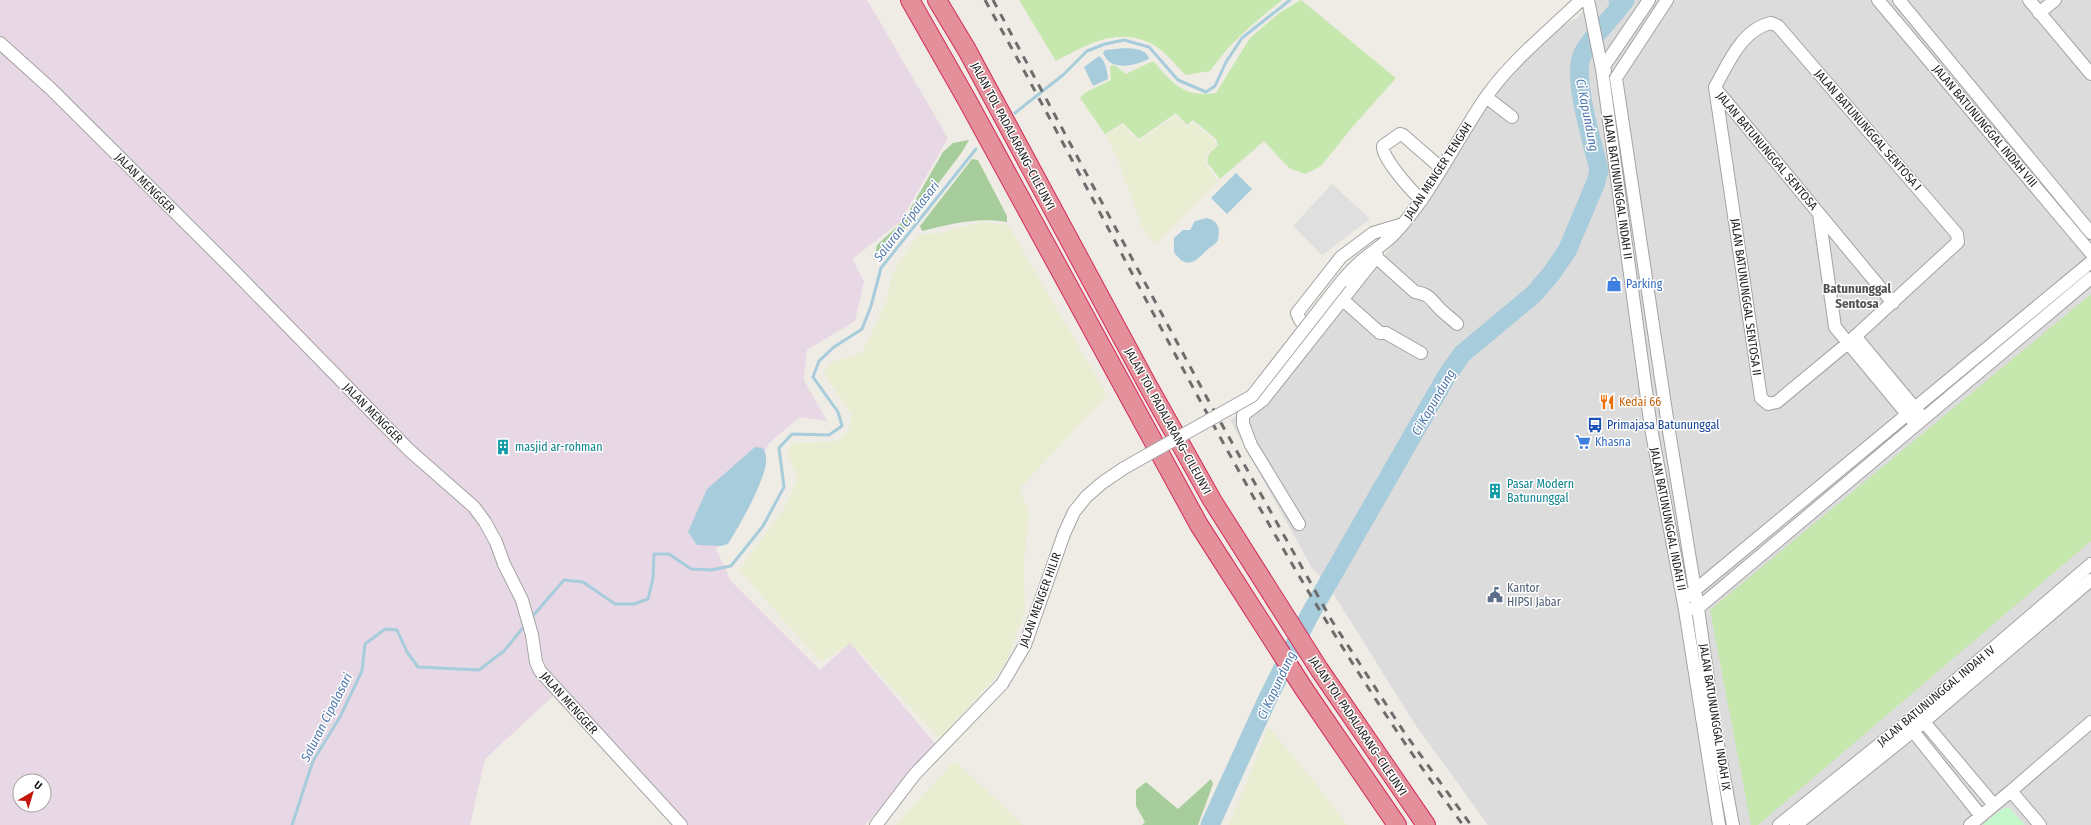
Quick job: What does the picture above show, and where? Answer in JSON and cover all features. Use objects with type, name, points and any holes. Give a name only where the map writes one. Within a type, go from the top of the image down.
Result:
[{"type":"highway","name":"JALAN TOL PADALARANG–CILEUNYI","points":[[910,0],[967,100],[1199,525],[1304,689],[1397,825]]},
{"type":"highway","name":"JALAN TOL PADALARANG–CILEUNYI","points":[[937,0],[967,50],[1147,384],[1212,500],[1319,669],[1426,825]]},
{"type":"street","points":[[1649,0],[1602,69],[1616,78],[1667,0]]},
{"type":"street","name":"JALAN BATUNUNGGAL INDAH VIII","points":[[1878,0],[2091,252]]},
{"type":"street","name":"JALAN BATUNUNGGAL INDAH VIII","points":[[1899,0],[2091,233]]},
{"type":"street","points":[[2029,0],[2091,74]]},
{"type":"street","points":[[2039,13],[2055,0]]},
{"type":"street","name":"JALAN BATUNUNGGAL INDAH II","points":[[1586,1],[1602,69],[1651,428],[1684,605]]},
{"type":"street","name":"JALAN MENGER TENGAH","points":[[1230,411],[1252,396],[1264,384],[1341,282],[1359,263],[1394,235],[1403,224],[1422,200],[1486,97],[1537,40],[1586,1]]},
{"type":"street","name":"JALAN BATUNUNGGAL SENTOSA I","points":[[1714,87],[1739,46],[1759,26],[1770,23],[1778,26],[1957,234],[1958,242],[1952,249],[1893,302]]},
{"type":"street","name":"JALAN MENGGER","points":[[0,43],[51,89],[230,267],[409,450],[474,507],[485,522],[496,542],[504,564],[522,600],[536,662],[540,671],[681,825]]},
{"type":"street","name":"JALAN BATUNUNGGAL INDAH II","points":[[1616,78],[1668,426],[1698,608]]},
{"type":"street","name":"JALAN BATUNUNGGAL SENTOSA","points":[[1714,87],[1893,302]]},
{"type":"street","name":"JALAN BATUNUNGGAL SENTOSA II","points":[[1714,87],[1761,398],[1768,404],[1777,402],[1852,340]]},
{"type":"street","points":[[1486,97],[1512,117]]},
{"type":"street","points":[[1422,200],[1406,186],[1383,154],[1383,146],[1400,134],[1403,135],[1441,168]]},
{"type":"street","name":"JALAN BATUNUNGGAL SENTOSA","points":[[1819,214],[1836,327],[1852,340],[1920,422]]},
{"type":"street","points":[[1314,336],[1300,320],[1297,313],[1341,257],[1373,233],[1403,224]]},
{"type":"street","points":[[1299,524],[1251,445],[1242,424],[1244,415],[1263,400],[1343,300],[1362,272],[1394,235]]},
{"type":"street","points":[[1376,257],[1415,292],[1423,293],[1435,301],[1439,308],[1457,324]]},
{"type":"street","points":[[2091,262],[1695,590],[1684,605],[1698,608],[2091,278]]},
{"type":"street","points":[[1343,300],[1380,333],[1386,333],[1421,353]]},
{"type":"street","points":[[1852,340],[1893,302]]},
{"type":"street","name":"JALAN MENGER HILIR","points":[[876,825],[915,774],[1002,684],[1025,645],[1074,512],[1086,497],[1102,483],[1124,468],[1230,411]]},
{"type":"street","name":"JALAN BATUNUNGGAL INDAH IV","points":[[1921,718],[2091,564]]},
{"type":"street","name":"JALAN BATUNUNGGAL INDAH IV","points":[[1779,825],[1921,718],[2091,580]]},
{"type":"street","name":"JALAN BATUNUNGGAL INDAH IX","points":[[1684,605],[1719,825]]},
{"type":"street","name":"JALAN BATUNUNGGAL INDAH IX","points":[[1698,608],[1715,729],[1733,825]]},
{"type":"street","points":[[1921,718],[1994,805]]},
{"type":"street","points":[[1970,825],[2091,722]]},
{"type":"street","points":[[1909,727],[1980,816]]},
{"type":"street","name":"JALAN BATUNUNGGAL INDAH IV","points":[[1796,825],[1909,727]]},
{"type":"street","points":[[2011,790],[2040,825]]},
{"type":"shaded area","points":[[0,0],[867,0],[948,138],[900,222],[852,259],[864,281],[855,321],[807,350],[804,380],[827,421],[800,417],[768,444],[749,498],[716,549],[731,581],[820,670],[850,643],[938,747],[865,825],[673,825],[553,696],[485,759],[470,825],[0,825]]},
{"type":"shaded area","points":[[1592,0],[2091,0],[2091,825],[1488,825],[1414,723],[1326,582],[1312,568],[1230,420],[1247,409],[1330,322],[1415,218],[1465,137],[1498,92],[1553,31],[1577,18]]},
{"type":"shaded area","points":[[1332,184],[1370,219],[1322,255],[1293,226]]},
{"type":"green space","points":[[1019,0],[1282,0],[1234,42],[1210,71],[1186,75],[1167,55],[1154,45],[1128,37],[1116,37],[1092,43],[1056,61]]},
{"type":"green space","points":[[1301,0],[1396,78],[1354,125],[1321,166],[1305,174],[1289,168],[1264,141],[1220,179],[1207,162],[1209,154],[1218,145],[1216,139],[1193,120],[1187,125],[1176,113],[1139,139],[1123,123],[1105,134],[1080,98],[1086,92],[1111,80],[1110,66],[1114,65],[1126,74],[1153,61],[1173,82],[1187,91],[1205,94],[1216,93],[1250,38],[1279,13]]},
{"type":"green space","points":[[1175,116],[1187,127],[1193,123],[1214,140],[1216,145],[1206,155],[1205,163],[1218,181],[1155,245],[1142,226],[1118,160],[1106,135],[1123,125],[1139,141]]},
{"type":"green space","points":[[969,140],[962,152],[886,253],[874,260],[877,245],[904,220],[943,152],[953,143]]},
{"type":"green space","points":[[972,159],[978,160],[1007,216],[1007,222],[985,220],[974,221],[922,231],[920,226]]},
{"type":"green space","points":[[982,222],[1008,225],[1107,395],[1020,488],[1029,515],[1024,561],[1025,611],[1005,666],[940,739],[851,643],[821,662],[739,570],[783,510],[798,478],[787,452],[793,443],[836,442],[848,432],[852,414],[824,374],[830,363],[862,353],[887,300],[892,274],[918,235],[940,233]]},
{"type":"green space","points":[[2091,294],[2091,541],[1758,825],[1751,825],[1710,610]]},
{"type":"green space","points":[[1269,727],[1320,789],[1347,825],[1229,825]]},
{"type":"green space","points":[[955,761],[1023,825],[895,825]]},
{"type":"green space","points":[[1211,779],[1213,784],[1198,825],[1142,825],[1145,822],[1136,806],[1136,790],[1146,782],[1178,809]]},
{"type":"green space","points":[[2004,808],[2010,808],[2025,825],[1982,825]]},
{"type":"water","points":[[1125,48],[1142,51],[1149,59],[1137,64],[1123,66],[1111,63],[1103,53],[1105,50]]},
{"type":"water","points":[[1099,56],[1105,63],[1108,79],[1093,86],[1084,67]]},
{"type":"water","points":[[1236,173],[1252,189],[1227,214],[1211,198]]},
{"type":"water","points":[[1207,218],[1214,221],[1218,226],[1218,240],[1194,261],[1187,262],[1178,258],[1174,252],[1174,238],[1183,230],[1190,230],[1195,221]]},
{"type":"water","points":[[755,447],[763,448],[766,456],[766,465],[758,488],[733,536],[728,544],[721,546],[697,545],[688,532],[707,489]]},
{"type":"waterway","name":"Saluran Cipalasari","points":[[1015,113],[1063,75],[1087,51],[1105,44],[1124,40],[1149,47],[1178,80],[1206,92],[1215,86],[1226,62],[1242,38],[1290,0]]},
{"type":"waterway","points":[[1610,0],[1613,15]]},
{"type":"waterway","name":"Ci Kapundung","points":[[1210,825],[1267,700],[1309,616],[1446,377],[1462,354],[1534,294],[1551,274],[1567,251],[1596,182],[1599,170],[1584,110],[1581,93],[1580,63],[1587,46],[1625,0]]},
{"type":"waterway","name":"Saluran Cipalasari","points":[[531,618],[564,580],[583,582],[615,604],[634,604],[648,599],[653,578],[654,554],[669,554],[691,569],[711,570],[731,566],[763,526],[784,487],[779,448],[792,434],[829,435],[842,426],[838,412],[813,377],[819,361],[834,347],[862,329],[871,306],[881,268],[976,149]]},
{"type":"waterway","name":"Saluran Cipalasari","points":[[292,825],[313,761],[340,717],[362,671],[365,644],[385,629],[397,630],[407,652],[418,667],[479,670],[504,651],[526,624]]},
{"type":"railway","points":[[985,0],[1154,315],[1269,525],[1330,627],[1394,727],[1463,825]]},
{"type":"railway","points":[[993,0],[1207,398],[1332,621],[1404,732],[1471,825]]},
{"type":"place","name":"Parking","points":[[1614,284]]},
{"type":"place","name":"Kedai 66","points":[[1607,402]]},
{"type":"place","name":"Primajasa Batununggal","points":[[1595,425]]},
{"type":"place","name":"Khasna","points":[[1583,442]]},
{"type":"place","name":"masjid ar-rohman","points":[[503,447]]},
{"type":"place","name":"Pasar Modern Batununggal","points":[[1495,491]]},
{"type":"place","name":"Kantor HIPSI Jabar","points":[[1495,595]]},
{"type":"district","name":"Batununggal Sentosa","points":[[1857,296]]}]
